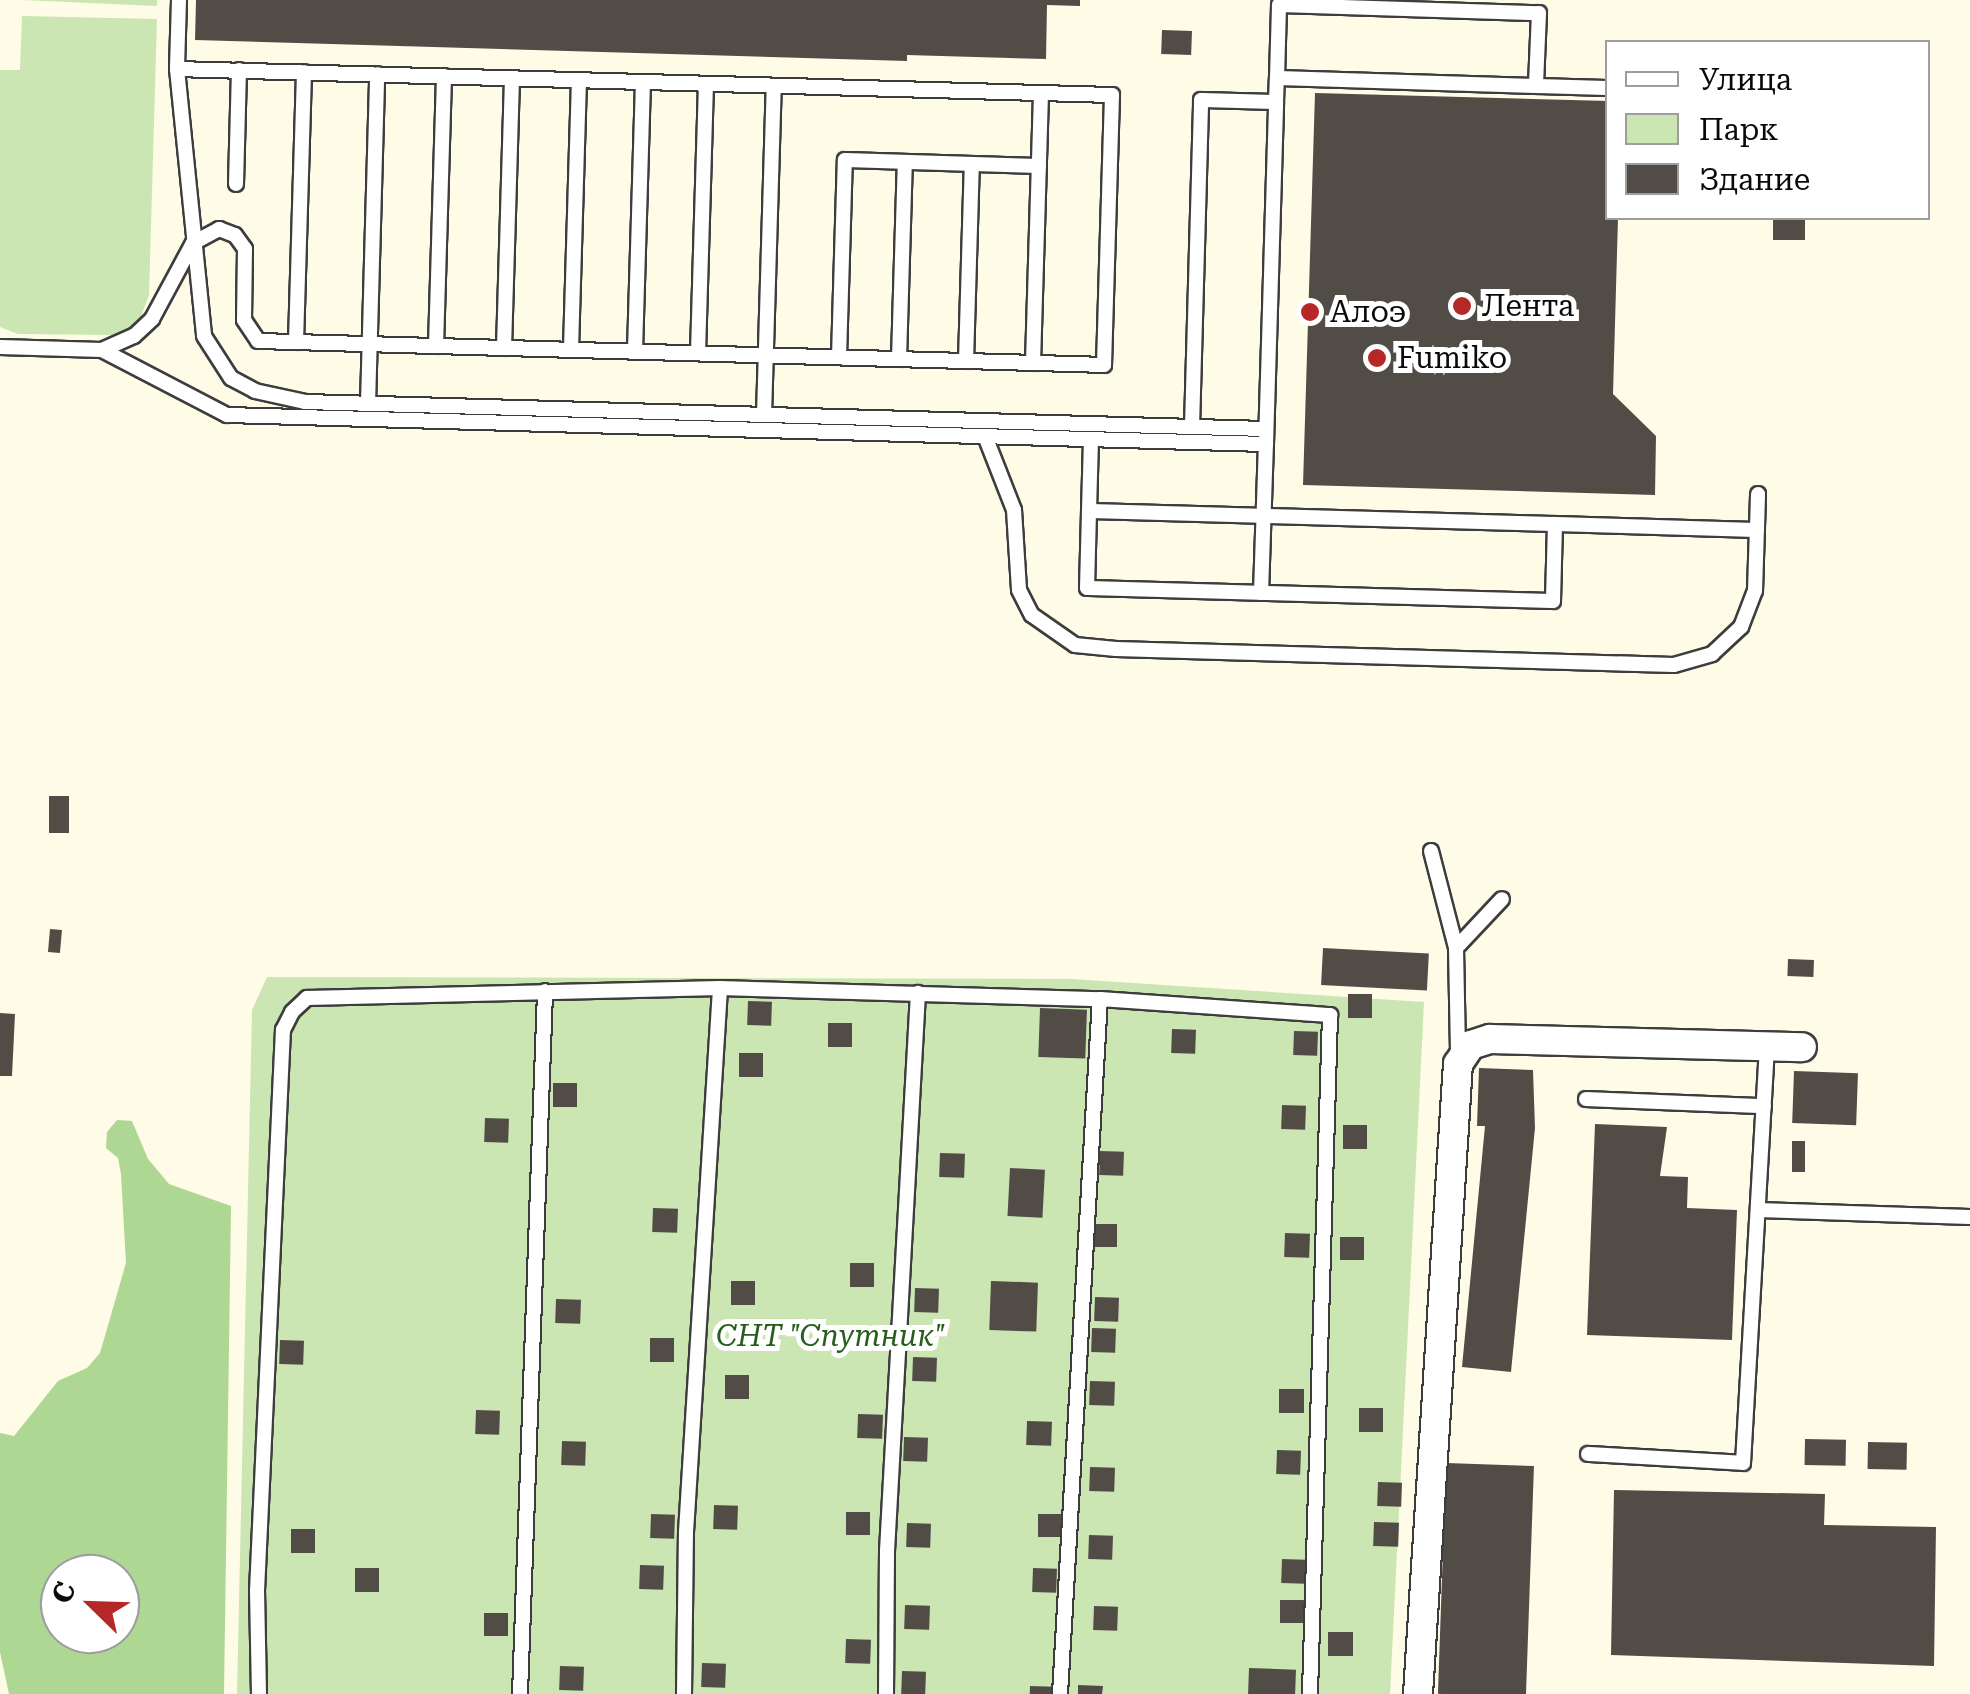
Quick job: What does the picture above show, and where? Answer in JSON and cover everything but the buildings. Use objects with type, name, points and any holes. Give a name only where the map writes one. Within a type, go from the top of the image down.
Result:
[{"type":"street","points":[[1418,1694],[1458,1064],[1471,1045],[1490,1039],[1802,1047]]},
{"type":"lane","points":[[178,0],[177,69],[204,336],[231,378],[306,402],[1192,427],[1266,437]]},
{"type":"lane","points":[[1261,592],[1279,6],[1539,13],[1536,86]]},
{"type":"lane","points":[[102,350],[152,319],[194,243],[219,229],[236,235],[245,249],[244,320],[258,340],[1104,365],[1112,96],[177,69]]},
{"type":"lane","points":[[236,184],[240,70]]},
{"type":"lane","points":[[296,342],[304,72]]},
{"type":"lane","points":[[368,404],[377,74]]},
{"type":"lane","points":[[436,346],[444,76]]},
{"type":"lane","points":[[504,348],[512,78]]},
{"type":"lane","points":[[1277,78],[1605,88]]},
{"type":"lane","points":[[571,350],[579,80]]},
{"type":"lane","points":[[635,351],[644,82]]},
{"type":"lane","points":[[698,353],[706,84]]},
{"type":"lane","points":[[764,415],[774,86]]},
{"type":"lane","points":[[1033,362],[1041,93]]},
{"type":"lane","points":[[1192,427],[1202,100],[1276,102]]},
{"type":"lane","points":[[839,357],[845,160],[1039,166]]},
{"type":"lane","points":[[899,359],[905,162]]},
{"type":"lane","points":[[966,361],[972,164]]},
{"type":"lane","points":[[0,347],[102,350],[227,414],[1091,439],[1266,437]]},
{"type":"lane","points":[[985,436],[1014,510],[1019,590],[1032,615],[1075,646],[1674,665],[1712,654],[1741,627],[1755,591],[1758,494]]},
{"type":"lane","points":[[1091,439],[1087,588],[1554,601],[1556,524]]},
{"type":"lane","points":[[1089,511],[1757,530]]},
{"type":"lane","points":[[1431,851],[1456,948],[1458,1064]]},
{"type":"lane","points":[[1456,948],[1502,899]]},
{"type":"lane","points":[[684,1694],[686,1532],[720,988]]},
{"type":"lane","points":[[259,1694],[257,1591],[283,1030],[307,998],[720,988],[1100,999],[1330,1015],[1310,1694]]},
{"type":"lane","points":[[520,1694],[545,990]]},
{"type":"lane","points":[[886,1694],[887,1551],[918,993]]},
{"type":"lane","points":[[1060,1694],[1100,999]]},
{"type":"lane","points":[[1588,1454],[1743,1463],[1768,1046]]},
{"type":"lane","points":[[1586,1099],[1764,1106]]},
{"type":"lane","points":[[1758,1210],[1970,1217]]},
{"type":"green space","points":[[22,0],[157,0],[157,6]]},
{"type":"green space","points":[[22,16],[157,19],[149,295],[137,327],[118,335],[18,334],[0,327],[0,70],[20,70]]},
{"type":"green space","name":"СНТ \"Спутник\"","points":[[267,977],[1071,979],[1424,1002],[1390,1694],[237,1694],[252,1010]]},
{"type":"green space","points":[[117,1120],[132,1121],[148,1159],[169,1184],[231,1206],[224,1694],[9,1694],[0,1652],[0,1433],[14,1436],[58,1381],[87,1368],[100,1353],[126,1263],[121,1174],[118,1158],[106,1148],[107,1132]]},
{"type":"place","name":"Лента","points":[[1462,306]]},
{"type":"place","name":"Алоэ","points":[[1310,312]]},
{"type":"place","name":"Fumiko","points":[[1377,358]]}]
